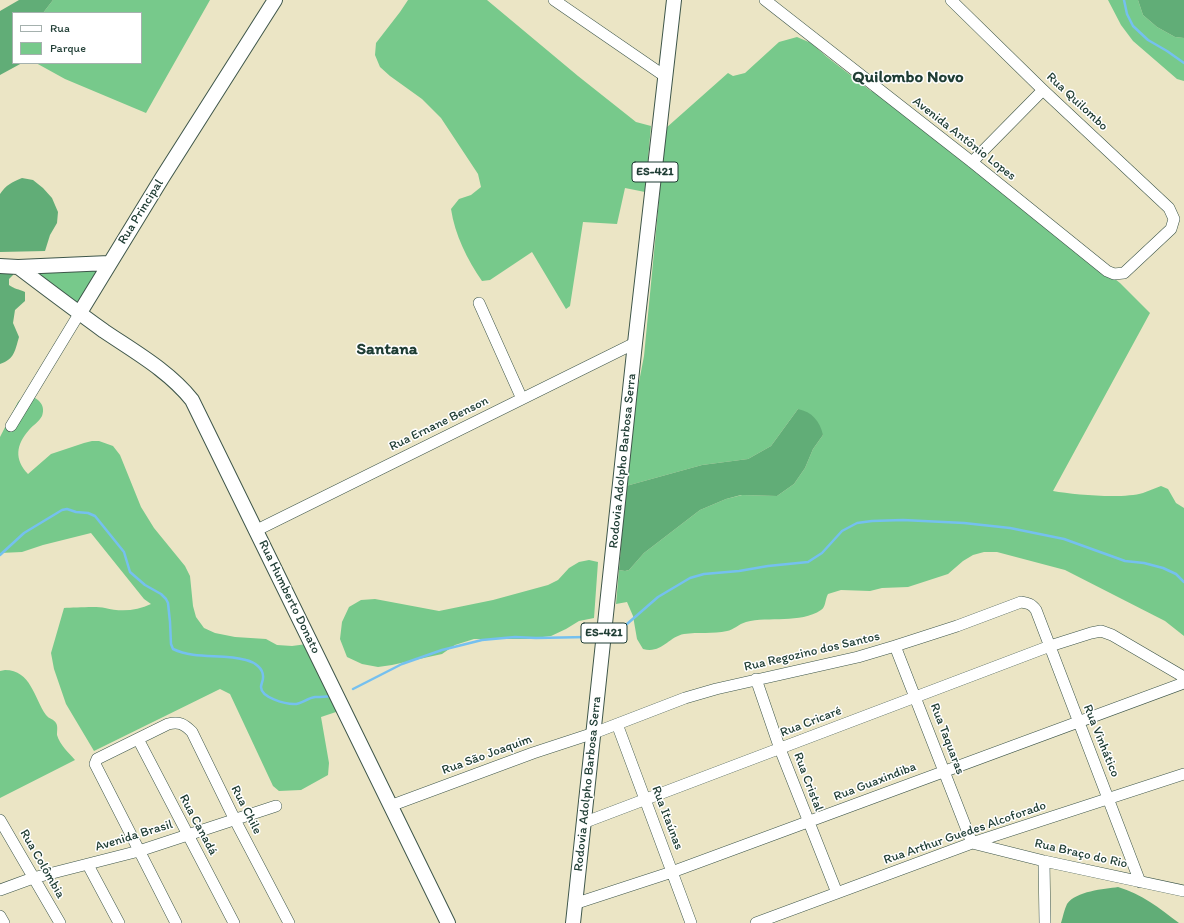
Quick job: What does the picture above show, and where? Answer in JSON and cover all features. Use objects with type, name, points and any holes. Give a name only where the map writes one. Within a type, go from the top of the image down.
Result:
[{"type":"main road","name":"Rua Principal","points":[[79,314],[109,263],[274,0]]},
{"type":"main road","name":"Rodovia Adolpho Barbosa Serra","points":[[573,923],[635,343],[674,0]]},
{"type":"main road","points":[[0,266],[18,267],[109,263]]},
{"type":"main road","name":"Rua Humberto Donato","points":[[18,267],[79,314],[170,377],[184,390],[198,410],[255,531],[291,601],[448,923]]},
{"type":"street","points":[[554,0],[666,76]]},
{"type":"street","name":"Avenida Antônio Lopes","points":[[765,0],[972,162],[1107,271]]},
{"type":"street","name":"Rua Quilombo","points":[[951,0],[1169,208],[1174,219],[1171,229],[1124,273],[1114,274],[1107,271]]},
{"type":"street","points":[[972,162],[1044,90]]},
{"type":"street","points":[[478,303],[522,399]]},
{"type":"street","name":"Rua Principal","points":[[11,426],[79,314]]},
{"type":"street","name":"Rua Ernane Benson","points":[[255,531],[635,343]]},
{"type":"street","name":"Rua Regozino dos Santos","points":[[594,733],[684,698],[896,646],[957,626],[1021,602],[1030,604],[1036,610]]},
{"type":"street","name":"Rua Vinhático","points":[[1036,610],[1140,882]]},
{"type":"street","name":"Rua Cricaré","points":[[583,823],[1050,646],[1091,632],[1101,631],[1112,635],[1184,677]]},
{"type":"street","name":"Rua Taquaras","points":[[896,646],[972,843]]},
{"type":"street","name":"Rua Cristal","points":[[756,680],[780,749],[837,893]]},
{"type":"street","name":"Rua Guaxindiba","points":[[574,904],[672,872],[1184,683]]},
{"type":"street","name":"Rua Chile","points":[[138,739],[168,724],[176,722],[186,726],[192,732],[235,820],[289,923]]},
{"type":"street","name":"Rua Itaúnas","points":[[617,724],[691,923]]},
{"type":"street","name":"Rua São Joaquim","points":[[390,806],[533,753],[594,733]]},
{"type":"street","points":[[138,739],[97,759],[95,764],[176,923]]},
{"type":"street","name":"Rua Canadá","points":[[138,739],[234,923]]},
{"type":"street","name":"Rua Arthur Guedes Alcoforado","points":[[756,923],[972,843],[1184,774]]},
{"type":"street","name":"Avenida Brasil","points":[[0,890],[34,878],[88,865],[139,850],[276,806]]},
{"type":"street","name":"Rua Colômbia","points":[[0,820],[60,923]]},
{"type":"street","name":"Rua Braço do Rio","points":[[972,843],[1044,861],[1184,891]]},
{"type":"street","points":[[1044,861],[1045,923]]},
{"type":"street","points":[[88,865],[119,923]]},
{"type":"street","points":[[0,916],[4,923]]},
{"type":"green space","points":[[19,0],[53,0],[44,12],[12,12],[12,64],[20,64],[0,75],[0,11]]},
{"type":"green space","points":[[53,0],[210,0],[146,113],[65,79],[38,64],[142,64],[142,12],[44,12]]},
{"type":"green space","points":[[408,0],[487,0],[636,122],[651,126],[645,192],[625,188],[617,224],[583,222],[570,306],[566,309],[532,252],[490,280],[482,281],[471,264],[455,228],[451,209],[459,199],[471,195],[481,187],[478,174],[441,118],[422,99],[380,67],[375,55],[376,43]]},
{"type":"green space","points":[[1108,0],[1138,0],[1143,15],[1157,27],[1175,37],[1184,38],[1184,81],[1177,79],[1133,41],[1121,25]]},
{"type":"green space","points":[[1138,0],[1184,0],[1184,38],[1175,37],[1157,27],[1143,15]]},
{"type":"green space","points":[[797,37],[811,43],[871,91],[878,93],[1120,283],[1150,313],[1053,491],[1086,495],[1124,496],[1143,493],[1161,486],[1168,489],[1176,503],[1184,508],[1184,636],[1165,621],[1065,570],[997,552],[984,552],[973,555],[963,561],[948,574],[908,587],[882,588],[870,591],[841,590],[828,594],[823,609],[804,617],[755,620],[743,623],[727,631],[684,634],[655,649],[643,649],[637,639],[633,616],[627,602],[616,604],[619,570],[629,570],[644,553],[700,510],[726,499],[742,495],[777,496],[794,484],[805,468],[813,449],[823,435],[798,409],[771,446],[748,459],[702,465],[626,486],[634,408],[644,356],[666,128],[728,73],[733,76],[745,73],[779,42]]},
{"type":"green space","points":[[22,178],[33,180],[52,198],[58,212],[57,223],[50,235],[45,251],[0,252],[0,194],[10,184]]},
{"type":"green space","points":[[0,264],[13,269],[13,275],[9,279],[9,285],[25,292],[25,301],[15,310],[13,323],[19,337],[14,354],[9,360],[0,364]]},
{"type":"green space","points":[[99,269],[76,307],[34,273]]},
{"type":"green space","points":[[29,396],[41,403],[43,412],[38,422],[31,428],[21,441],[19,447],[18,452],[20,463],[28,474],[51,454],[84,443],[99,441],[113,446],[120,455],[141,507],[154,528],[185,566],[190,576],[193,606],[196,617],[204,628],[215,633],[235,637],[266,639],[277,645],[292,646],[307,644],[339,711],[321,717],[329,763],[328,775],[301,790],[279,791],[273,786],[230,694],[220,689],[94,751],[66,704],[54,669],[51,653],[64,608],[101,607],[117,610],[128,610],[151,604],[144,599],[91,533],[22,552],[0,553],[0,437],[18,402],[23,397]]},
{"type":"green space","points":[[798,409],[807,412],[815,418],[820,425],[823,435],[813,449],[805,468],[794,484],[777,496],[741,495],[726,499],[700,510],[644,553],[629,570],[619,570],[626,486],[702,465],[748,459],[771,446]]},
{"type":"green space","points":[[589,560],[598,562],[594,618],[579,621],[551,636],[527,639],[474,639],[455,645],[442,654],[378,667],[362,664],[347,657],[340,639],[342,622],[349,607],[361,600],[375,599],[439,611],[493,600],[548,585],[558,580],[569,568],[579,562]]},
{"type":"green space","points":[[0,671],[14,671],[21,675],[31,686],[46,715],[56,723],[57,735],[60,742],[75,760],[0,798]]},
{"type":"green space","points":[[1118,887],[1135,893],[1179,923],[1061,923],[1067,904],[1077,896],[1091,891]]},
{"type":"waterway","points":[[1124,0],[1127,14],[1133,26],[1148,40],[1184,63]]},
{"type":"waterway","points":[[0,555],[24,533],[62,510],[67,509],[76,512],[88,513],[95,516],[124,552],[130,572],[145,585],[161,594],[166,599],[168,603],[171,644],[173,649],[191,654],[237,658],[252,662],[262,671],[262,691],[269,697],[280,702],[297,704],[315,697],[330,696]]},
{"type":"waterway","points":[[612,630],[627,624],[658,597],[690,578],[704,574],[808,562],[822,553],[842,531],[857,523],[872,521],[903,520],[964,523],[1010,528],[1064,539],[1125,561],[1144,563],[1163,568],[1176,574],[1184,582]]},
{"type":"waterway","points":[[353,689],[402,664],[442,650],[482,640],[515,637],[587,637]]},
{"type":"district","name":"Quilombo Novo","points":[[908,78]]},
{"type":"district","name":"Santana","points":[[387,350]]}]
